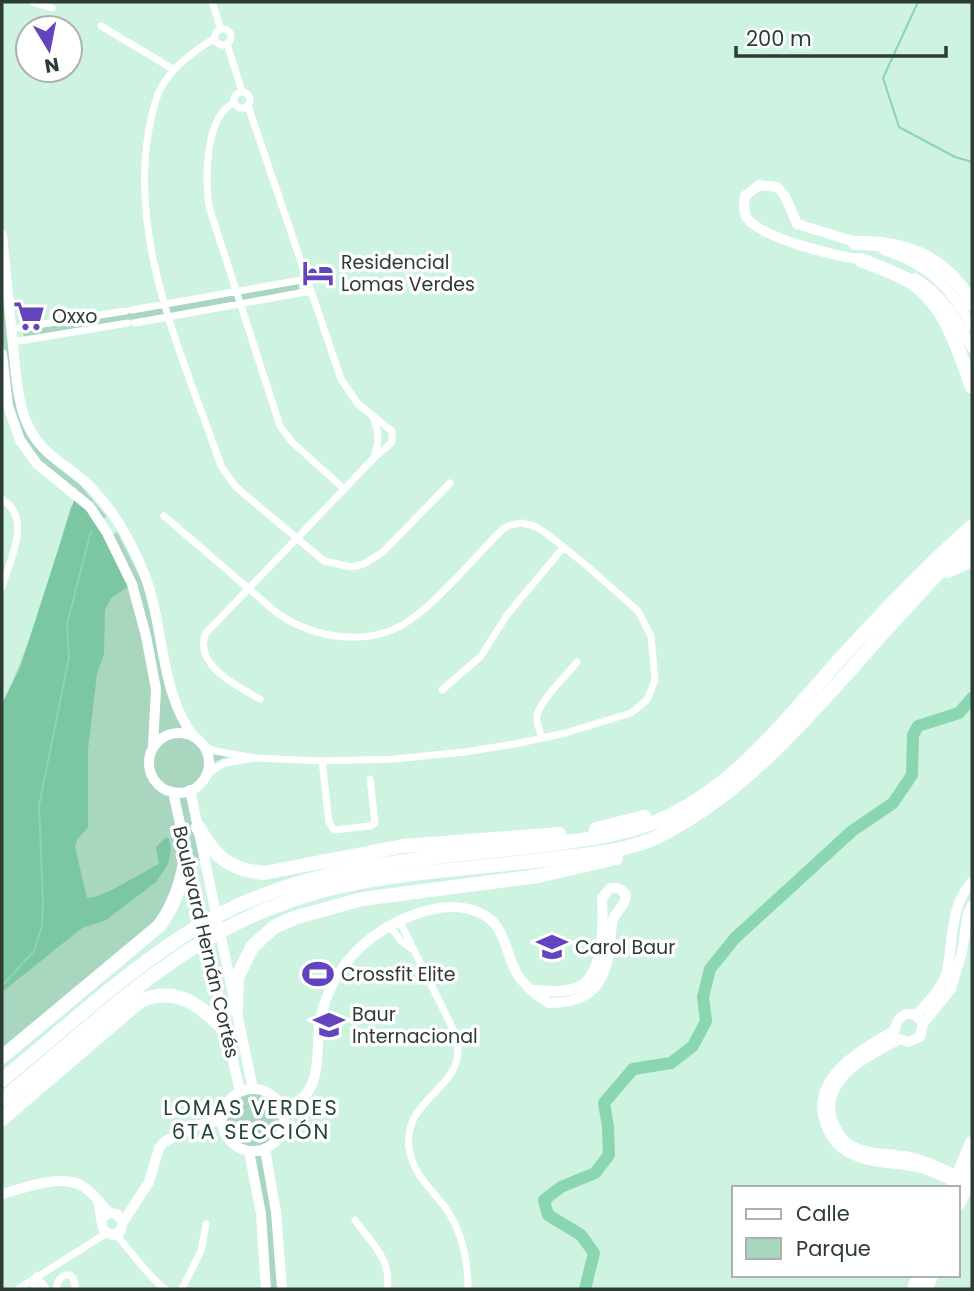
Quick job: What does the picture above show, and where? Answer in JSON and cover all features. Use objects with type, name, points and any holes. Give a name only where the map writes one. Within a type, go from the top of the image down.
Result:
[{"type":"highway","points":[[855,243],[882,242],[906,247],[929,258],[945,271],[972,304]]},
{"type":"highway","points":[[861,260],[907,280],[929,297],[950,329],[972,387]]},
{"type":"highway","points":[[236,1010],[237,978],[252,947],[274,927],[294,918],[362,899],[538,876],[613,860],[706,809],[744,779],[863,644],[965,540],[972,512]]},
{"type":"highway","points":[[863,644],[931,581],[965,540],[972,526]]},
{"type":"highway","points":[[931,581],[951,568],[972,560]]},
{"type":"highway","points":[[2,1080],[120,982],[189,932],[225,912],[314,879],[363,867],[621,834],[695,802],[786,729]]},
{"type":"highway","points":[[198,827],[207,844],[225,860],[246,871],[264,873],[402,846],[606,828],[645,817],[719,784]]},
{"type":"highway","points":[[2,1100],[123,1000],[188,951],[262,912],[316,892],[361,882],[604,852],[655,838]]},
{"type":"highway","points":[[2,1057],[159,926],[176,899],[187,861]]},
{"type":"highway","points":[[2,1119],[140,1001],[151,996],[178,995],[207,1013],[227,1032]]},
{"type":"highway","points":[[954,1186],[972,1143]]},
{"type":"highway","points":[[960,1200],[972,1174]]},
{"type":"street","points":[[32,2],[52,8]]},
{"type":"street","points":[[212,2],[221,29]]},
{"type":"street","points":[[101,26],[173,69]]},
{"type":"street","points":[[221,29],[215,34],[215,39],[173,69],[155,100],[144,180],[149,239],[165,304],[221,466],[226,475],[324,561],[351,567],[364,564],[383,552],[450,483]]},
{"type":"street","points":[[221,29],[229,32],[231,36],[227,44],[242,92]]},
{"type":"street","points":[[215,39],[218,43],[227,44]]},
{"type":"street","points":[[260,699],[227,679],[215,668],[204,653],[206,632],[393,439],[389,427],[373,417],[349,393],[341,379],[248,106],[251,99],[246,92],[242,92],[235,95],[234,103],[224,111],[210,143],[206,177],[209,210],[280,426],[292,442],[344,489]]},
{"type":"street","points":[[234,103],[240,108],[248,106]]},
{"type":"street","points":[[972,327],[961,305],[944,283],[916,263],[897,254],[797,224],[785,196],[777,187],[760,185],[745,196],[744,207],[748,218],[758,227],[799,245],[904,271],[931,287],[949,308],[972,348]]},
{"type":"street","points":[[786,240],[788,232],[797,224]]},
{"type":"street","points":[[2,235],[20,396],[31,432],[47,453],[95,492],[120,526],[145,576],[155,605],[173,699],[183,723],[204,746],[232,757],[322,761],[394,759],[464,752],[542,738],[589,727],[631,713],[647,700],[655,680],[651,636],[638,611],[586,565],[534,526],[523,523],[510,525],[409,621],[388,631],[352,637],[313,632],[295,625],[164,516]]},
{"type":"street","points":[[11,329],[307,279]]},
{"type":"street","points":[[13,342],[312,291]]},
{"type":"street","points":[[104,315],[107,327]]},
{"type":"street","points":[[2,354],[9,406],[20,440],[37,464],[90,507],[107,533],[132,584],[156,689],[153,747],[149,761],[151,775],[160,786],[173,792],[190,790],[203,781],[207,774],[209,759],[204,746]]},
{"type":"street","points":[[372,460],[379,444],[373,417]]},
{"type":"street","points":[[2,499],[14,509],[19,527],[2,587]]},
{"type":"street","points":[[100,522],[112,515]]},
{"type":"street","points":[[107,533],[120,526]]},
{"type":"street","points":[[442,690],[481,656],[507,615],[563,548]]},
{"type":"street","points":[[542,738],[538,712],[577,662]]},
{"type":"street","points":[[153,747],[162,738],[175,733],[194,737]]},
{"type":"street","points":[[207,774],[232,757]]},
{"type":"street","points":[[322,761],[329,822],[334,830],[370,826],[375,823],[370,779]]},
{"type":"street","name":"Boulevard Hernán Cortés","points":[[190,790],[253,1089]]},
{"type":"street","name":"Boulevard Hernán Cortés","points":[[173,792],[240,1092]]},
{"type":"street","points":[[919,1019],[944,978],[957,906],[972,882]]},
{"type":"street","points":[[283,1109],[300,1100],[310,1088],[315,1074],[323,1011],[335,979],[360,946],[394,923],[419,913],[457,906],[482,914],[496,924],[520,978],[549,1003],[567,1003],[590,992],[601,981],[608,966],[614,918],[626,901],[622,890],[610,888],[602,898],[604,917],[598,965],[592,975],[577,988],[564,992],[534,990]]},
{"type":"street","points":[[919,1019],[951,989],[972,905]]},
{"type":"street","points":[[394,923],[401,941],[412,949],[456,1035],[458,1051],[454,1068],[416,1112],[410,1127],[409,1147],[414,1167],[424,1184],[446,1209],[457,1230],[465,1252],[468,1289]]},
{"type":"street","points":[[908,1013],[919,1019],[923,1032],[917,1040],[909,1042],[897,1035],[896,1022],[901,1016],[908,1013]]},
{"type":"street","points":[[897,1035],[836,1084],[832,1094],[831,1116],[842,1137],[850,1145],[923,1164],[972,1182]]},
{"type":"street","points":[[253,1089],[265,1091],[276,1098],[283,1109],[285,1121],[282,1133],[265,1149],[249,1151],[238,1148],[229,1141],[223,1131],[221,1120],[226,1103],[240,1092],[253,1089]]},
{"type":"street","points":[[18,1289],[88,1243],[130,1209],[149,1182],[158,1155],[175,1142],[180,1134],[195,1125],[221,1120]]},
{"type":"street","points":[[265,1149],[276,1212],[282,1289]]},
{"type":"street","points":[[249,1151],[261,1214],[266,1289]]},
{"type":"street","points":[[923,1164],[972,1191]]},
{"type":"street","points":[[2,1194],[64,1181],[86,1188],[145,1271],[165,1289]]},
{"type":"street","points":[[355,1220],[387,1266],[387,1289]]},
{"type":"street","points":[[182,1289],[201,1251],[206,1224]]},
{"type":"street","points":[[56,1289],[60,1278],[70,1275],[76,1289]]},
{"type":"street","points":[[34,1279],[37,1289]]},
{"type":"street","points":[[34,1279],[46,1289]]},
{"type":"green space","points":[[2,258],[14,379],[37,447],[80,485],[107,517],[101,519],[39,464],[21,440],[5,377],[2,345]]},
{"type":"green space","points":[[298,283],[299,291],[24,338],[23,331]]},
{"type":"green space","points":[[76,494],[89,507],[132,584],[111,598],[105,610],[104,654],[97,674],[88,749],[88,827],[77,840],[75,847],[87,898],[112,890],[159,864],[156,847],[166,837],[171,849],[168,864],[156,882],[106,920],[82,928],[2,992],[2,704],[20,668]]},
{"type":"green space","points":[[71,506],[111,536],[117,532],[143,583],[151,606],[164,672],[191,735],[172,732],[156,741],[156,689],[148,769],[160,787],[174,792],[189,791],[202,860],[192,863],[186,857],[171,908],[2,1057],[2,704],[32,631]]},
{"type":"green space","points":[[182,735],[195,741],[204,752],[227,757],[205,765],[198,780],[188,787],[176,789],[156,778],[151,768],[151,757],[163,740]]},
{"type":"green space","points":[[253,1090],[274,1099],[283,1120],[274,1141],[253,1150],[232,1141],[223,1120],[232,1099]]},
{"type":"green space","points":[[265,1150],[282,1289],[266,1289],[250,1152]]},
{"type":"waterway","points":[[918,2],[883,78],[899,127],[955,157],[972,162]]},
{"type":"waterway","points":[[2,986],[34,951],[42,926],[39,806],[69,657],[67,624],[91,531]]},
{"type":"waterway","points":[[585,1289],[594,1253],[581,1235],[548,1215],[544,1200],[561,1187],[595,1173],[609,1155],[604,1103],[633,1069],[671,1063],[693,1046],[706,1021],[703,997],[710,969],[735,938],[852,831],[893,803],[912,775],[913,735],[918,726],[959,713],[972,698]]},
{"type":"place","name":"Residencial Lomas Verdes","points":[[318,273]]},
{"type":"place","name":"Oxxo","points":[[29,316]]},
{"type":"place","name":"Carol Baur","points":[[552,947]]},
{"type":"place","name":"Crossfit Elite","points":[[318,974]]},
{"type":"place","name":"Baur Internacional","points":[[329,1025]]},
{"type":"district","name":"LOMAS VERDES 6TA SECCIÓN","points":[[251,1119]]}]
